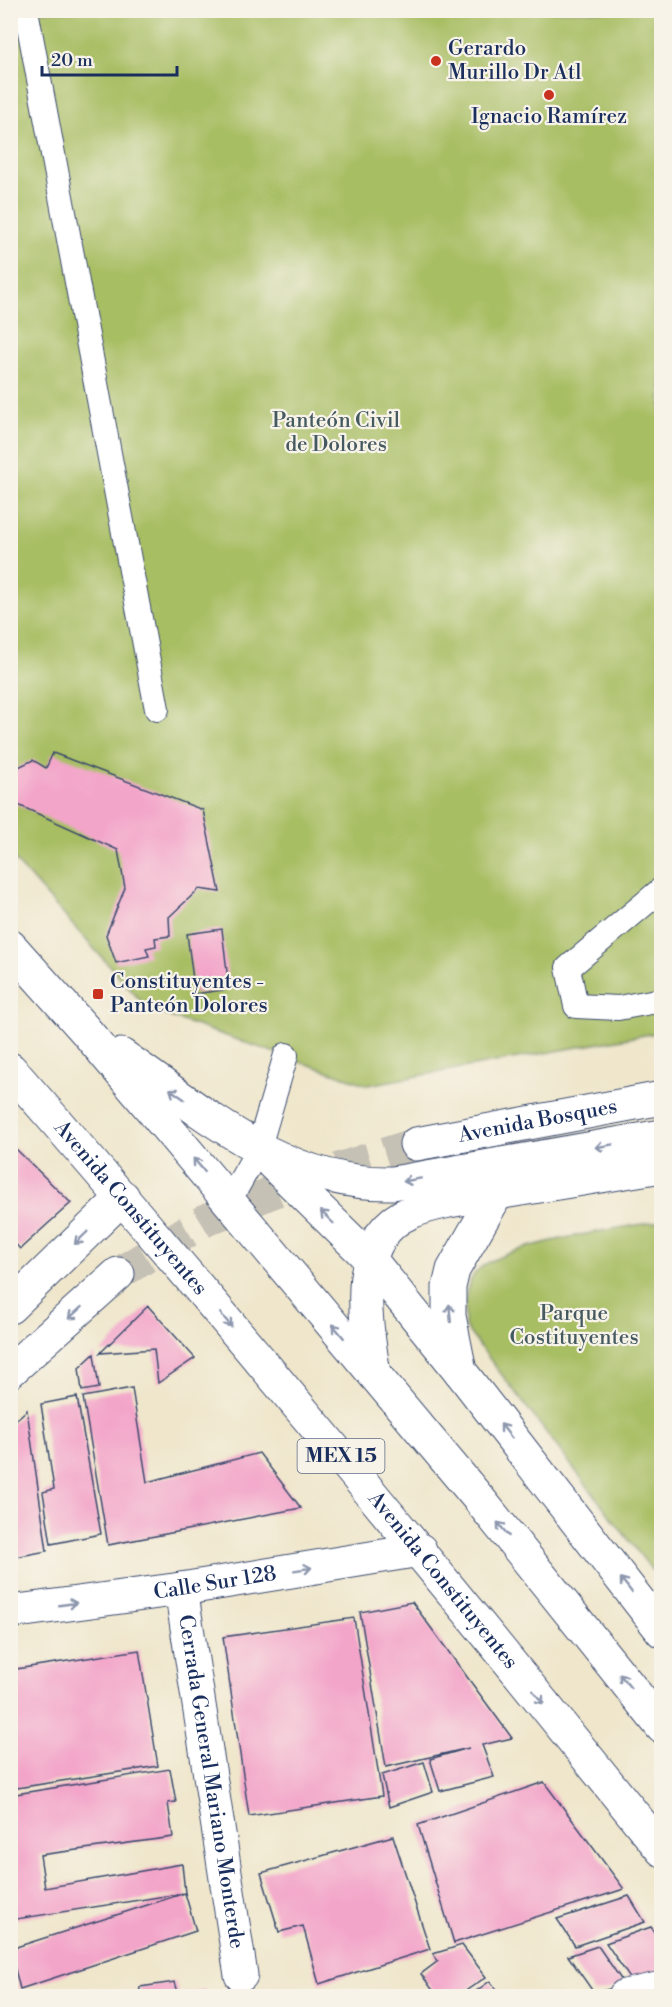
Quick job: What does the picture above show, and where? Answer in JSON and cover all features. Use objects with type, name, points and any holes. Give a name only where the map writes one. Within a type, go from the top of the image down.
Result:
[{"type":"main road","points":[[10,946],[85,1030],[374,1374],[662,1727]]},
{"type":"main road","points":[[85,1030],[258,1149],[369,1258],[662,1631]]},
{"type":"main road","name":"Avenida Constituyentes","points":[[10,1069],[123,1197],[420,1550],[662,1850]]},
{"type":"main road","name":"Avenida Bosques","points":[[416,1144],[662,1098]]},
{"type":"main road","points":[[258,1149],[319,1174],[362,1184],[393,1184],[662,1136]]},
{"type":"main road","points":[[374,1374],[366,1326],[369,1258],[380,1238],[410,1212],[497,1193],[662,1166]]},
{"type":"main road","points":[[460,1371],[449,1316],[449,1287],[453,1270],[497,1193]]},
{"type":"main road","points":[[10,1307],[123,1197]]},
{"type":"main road","points":[[10,1371],[118,1274]]},
{"type":"main road","name":"Calle Sur 128","points":[[10,1612],[181,1589],[420,1550]]},
{"type":"main road","name":"Cerrada General Mariano Monterde","points":[[181,1589],[241,1975]]},
{"type":"main road","points":[[626,1996],[662,1988]]},
{"type":"lane","points":[[26,10],[157,709]]},
{"type":"lane","points":[[662,889],[568,968],[576,1006],[618,1008],[662,1000]]},
{"type":"lane","points":[[229,1201],[258,1149],[286,1055]]},
{"type":"green space","name":"Panteón Civil de Dolores","points":[[10,11],[661,11],[661,1032],[368,1085],[148,1009],[11,856]]},
{"type":"green space","name":"Parque Costituyentes","points":[[661,1221],[661,1582],[465,1327],[465,1313],[471,1279],[488,1263],[508,1254],[562,1239]]},
{"type":"building","points":[[53,753],[203,810],[220,892],[199,889],[169,917],[170,936],[155,938],[156,946],[146,948],[149,956],[116,963],[106,935],[125,888],[118,850],[14,803],[10,805],[10,771],[33,760],[46,768]]},
{"type":"building","points":[[222,929],[229,989],[195,994],[187,934]]},
{"type":"building","points":[[15,1148],[71,1203],[20,1249],[10,1238],[10,1192],[13,1190],[10,1186],[10,1152]]},
{"type":"building","points":[[148,1306],[195,1358],[158,1383],[154,1349],[100,1353]]},
{"type":"building","points":[[94,1354],[99,1388],[82,1391],[79,1368]]},
{"type":"building","points":[[132,1388],[147,1482],[259,1453],[301,1508],[108,1545],[83,1397]]},
{"type":"building","points":[[77,1397],[101,1534],[51,1544],[43,1492],[54,1489],[41,1404]]},
{"type":"building","points":[[27,1410],[47,1551],[10,1558],[10,1425]]},
{"type":"building","points":[[412,1602],[512,1738],[482,1745],[494,1777],[440,1791],[430,1759],[469,1748],[386,1767],[360,1612]]},
{"type":"building","points":[[354,1618],[382,1796],[249,1816],[223,1637]]},
{"type":"building","points":[[139,1650],[158,1766],[10,1789],[10,1670]]},
{"type":"building","points":[[424,1762],[433,1792],[389,1807],[382,1775]]},
{"type":"building","points":[[170,1769],[176,1802],[168,1803],[173,1837],[40,1855],[45,1888],[182,1864],[185,1893],[10,1920],[10,1795]]},
{"type":"building","points":[[544,1782],[624,1889],[454,1943],[418,1825]]},
{"type":"building","points":[[393,1836],[430,1949],[319,1984],[303,1926],[279,1932],[261,1873]]},
{"type":"building","points":[[185,1893],[196,1931],[20,1989],[10,1949]]},
{"type":"building","points":[[629,1896],[645,1922],[575,1946],[557,1919]]},
{"type":"building","points":[[651,1927],[662,1942],[662,1975],[633,1983],[606,1943]]},
{"type":"building","points":[[462,1945],[486,1977],[458,1996],[437,1996],[421,1974],[438,1961],[433,1954]]},
{"type":"building","points":[[598,1946],[625,1985],[594,1993],[568,1956]]},
{"type":"building","points":[[490,1981],[501,1996],[474,1996],[472,1994]]},
{"type":"building","points":[[175,1982],[179,1996],[139,1996],[140,1987]]},
{"type":"building","points":[[205,1990],[206,1996],[180,1996],[180,1995]]},
{"type":"tunnel","points":[[118,1274],[206,1220],[292,1184],[416,1144]]},
{"type":"place","name":"Gerardo Murillo Dr Atl","points":[[436,61]]},
{"type":"place","name":"Ignacio Ramírez","points":[[549,95]]},
{"type":"place","name":"Constituyentes - Panteón Dolores","points":[[98,994]]}]
